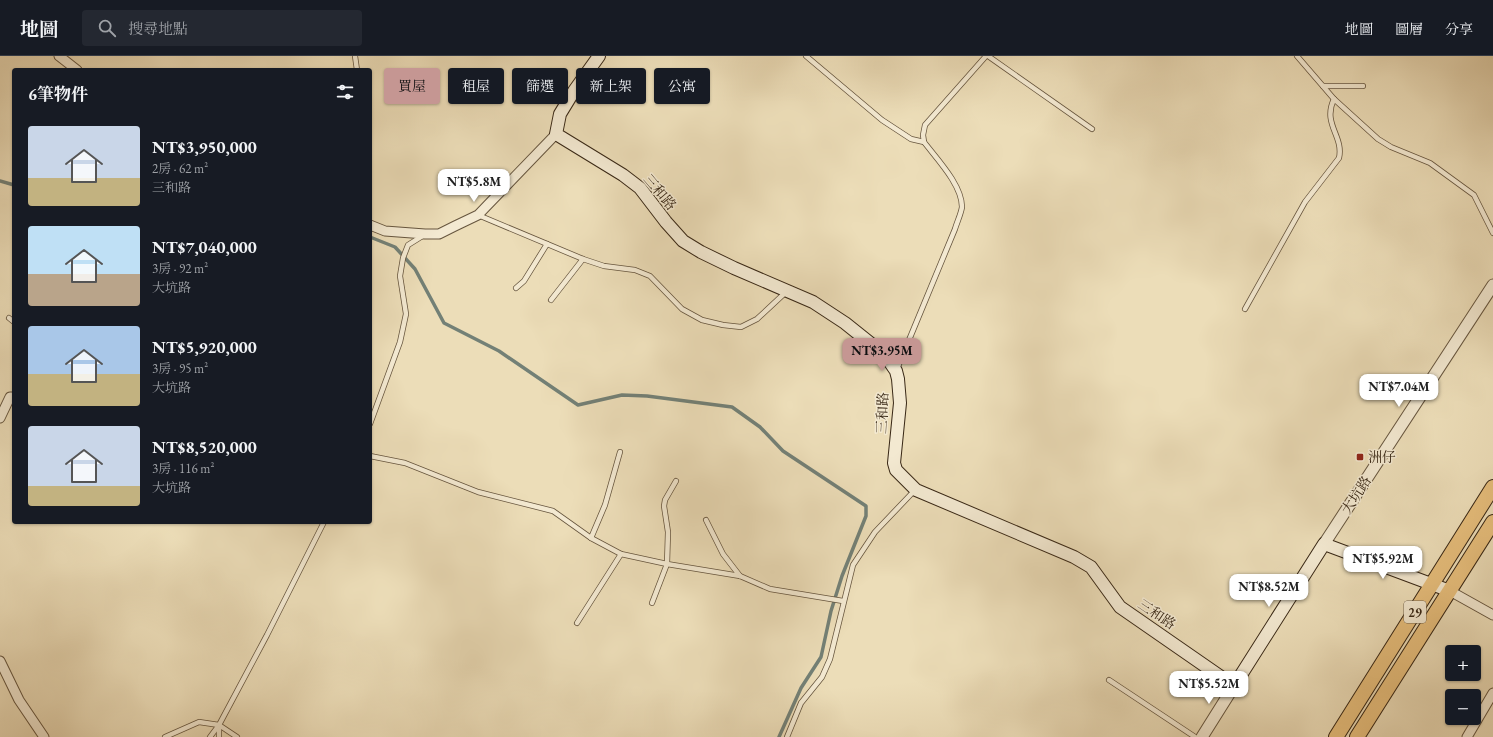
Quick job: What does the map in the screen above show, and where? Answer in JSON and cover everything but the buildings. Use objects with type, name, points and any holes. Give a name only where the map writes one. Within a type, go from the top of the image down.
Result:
[{"type":"main road","points":[[556,134],[560,114],[574,91],[600,56]]},
{"type":"main road","name":"三和路","points":[[556,134],[624,175],[640,188],[666,222],[683,241],[728,265],[813,302],[845,322],[886,355],[896,371],[900,403],[894,463],[896,470],[916,490],[1074,557],[1091,567],[1120,607],[1234,686]]},
{"type":"main road","name":"29","points":[[1336,737],[1493,487]]},
{"type":"main road","name":"29","points":[[1358,737],[1493,522]]},
{"type":"main road","points":[[1324,544],[1450,591]]},
{"type":"main road","name":"大坑路","points":[[1234,686],[1324,544]]},
{"type":"street","points":[[59,56],[74,68]]},
{"type":"street","points":[[372,226],[385,230],[439,234],[478,215],[556,134]]},
{"type":"street","name":"大坑路","points":[[1324,544],[1493,285]]},
{"type":"street","points":[[0,418],[10,397],[12,397]]},
{"type":"street","points":[[1450,591],[1493,615]]},
{"type":"street","points":[[0,661],[19,700],[44,737]]},
{"type":"street","name":"大坑路","points":[[1202,737],[1234,686]]},
{"type":"street","points":[[1467,737],[1493,693]]},
{"type":"lane","points":[[355,56],[357,68]]},
{"type":"lane","points":[[806,56],[882,120],[911,139],[924,142]]},
{"type":"lane","points":[[896,371],[955,229],[962,208],[954,182],[924,142],[923,134],[925,125],[987,56],[1092,129]]},
{"type":"lane","points":[[1297,56],[1334,99],[1378,139],[1391,147],[1430,163],[1474,195],[1493,233]]},
{"type":"lane","points":[[1323,86],[1363,86]]},
{"type":"lane","points":[[1245,309],[1305,202],[1339,158],[1341,150],[1331,121],[1330,109],[1334,99]]},
{"type":"lane","points":[[478,215],[583,259],[604,266],[644,273],[650,276],[682,309],[702,320],[723,325],[741,327],[757,319],[787,291]]},
{"type":"lane","points":[[372,419],[400,342],[406,314],[400,276],[404,258],[408,245],[425,234]]},
{"type":"lane","points":[[516,288],[524,281],[547,244]]},
{"type":"lane","points":[[551,300],[583,259]]},
{"type":"lane","points":[[591,538],[605,504],[620,452]]},
{"type":"lane","points":[[372,456],[405,462],[478,492],[553,511],[591,538],[621,554],[667,564],[740,576],[770,589],[843,601]]},
{"type":"lane","points":[[652,604],[667,564],[668,532],[664,506],[665,500],[676,481]]},
{"type":"lane","points":[[787,737],[801,703],[822,677],[830,659],[853,565],[875,532],[916,490]]},
{"type":"lane","points":[[706,520],[723,554],[740,576]]},
{"type":"lane","points":[[210,737],[219,725],[268,634],[323,524]]},
{"type":"lane","points":[[577,623],[621,554]]},
{"type":"lane","points":[[1109,680],[1196,737]]},
{"type":"lane","points":[[165,737],[199,722],[219,725],[237,737]]},
{"type":"lane","points":[[219,725],[219,737]]},
{"type":"waterway","points":[[0,181],[12,184]]},
{"type":"waterway","points":[[372,238],[395,247],[415,269],[444,323],[499,351],[578,405],[622,395],[647,396],[732,407],[760,427],[783,451],[866,506],[866,516],[842,576],[831,611],[821,657],[801,688],[779,737]]},
{"type":"place","name":"洲仔","points":[[1360,457]]}]
